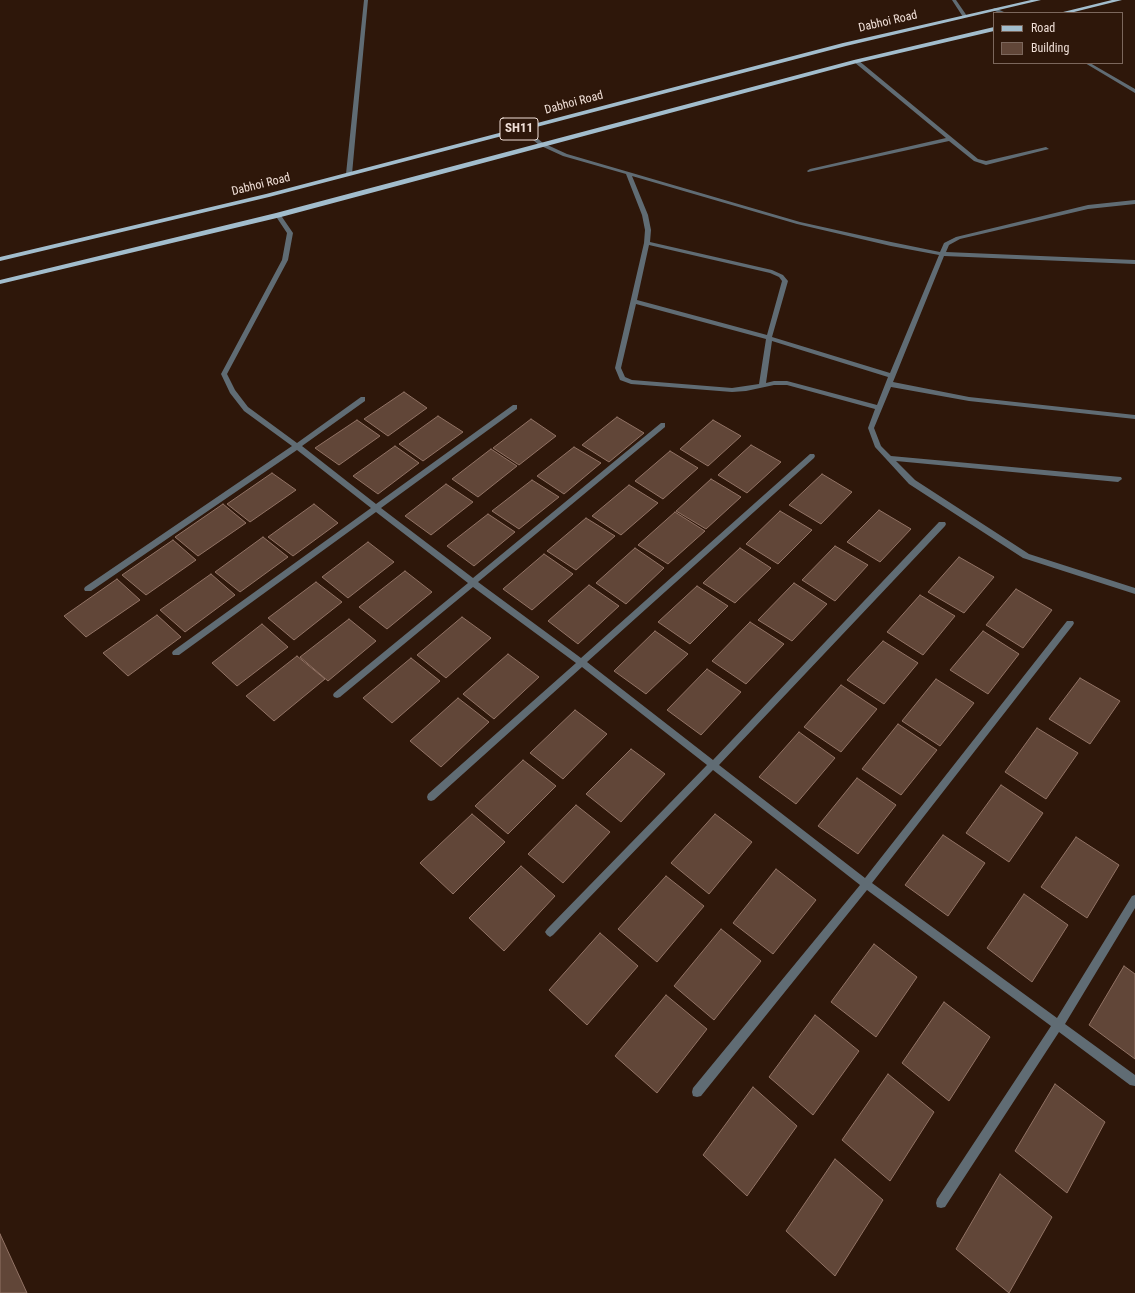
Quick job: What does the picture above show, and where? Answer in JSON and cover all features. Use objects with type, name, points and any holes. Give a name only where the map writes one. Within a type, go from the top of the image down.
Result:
[{"type":"main road","name":"Dabhoi Road","points":[[0,259],[267,196],[845,44],[1038,0]]},
{"type":"main road","points":[[1066,12],[1119,0]]},
{"type":"main road","name":"SH11","points":[[0,282],[278,215],[856,61],[993,28]]},
{"type":"street","points":[[349,174],[366,0]]},
{"type":"street","points":[[954,0],[965,16]]},
{"type":"street","points":[[995,9],[1000,12]]},
{"type":"street","points":[[856,61],[976,160],[986,163],[1046,149]]},
{"type":"street","points":[[1089,64],[1135,91]]},
{"type":"street","points":[[522,128],[541,144],[565,155],[799,222],[891,244],[943,254],[1135,262]]},
{"type":"street","points":[[810,171],[950,139]]},
{"type":"street","points":[[628,173],[645,215],[648,230],[647,243],[618,368],[622,378],[631,382],[732,390],[746,389],[774,383],[786,383],[879,408]]},
{"type":"street","points":[[1135,202],[1108,204],[1088,208],[958,238],[946,244],[871,428],[878,448],[912,482],[1026,556],[1135,591]]},
{"type":"street","points":[[278,215],[290,233],[285,260],[224,374],[232,391],[246,409],[297,446],[421,544],[582,663],[714,764],[866,884],[1134,1081]]},
{"type":"street","points":[[647,243],[772,272],[781,276],[785,281],[769,338],[762,386]]},
{"type":"street","points":[[634,301],[769,338],[892,376]]},
{"type":"street","points":[[889,384],[997,403],[1135,417]]},
{"type":"street","points":[[88,589],[363,399]]},
{"type":"street","points":[[176,653],[375,507],[515,407]]},
{"type":"street","points":[[337,695],[663,425]]},
{"type":"street","points":[[431,797],[812,456]]},
{"type":"street","points":[[888,458],[1118,479]]},
{"type":"street","points":[[550,932],[714,764],[942,524]]},
{"type":"street","points":[[697,1092],[866,884],[1070,623]]},
{"type":"street","points":[[941,1203],[1058,1024],[1135,899]]},
{"type":"building","points":[[404,392],[427,408],[388,436],[364,419]]},
{"type":"building","points":[[438,416],[463,432],[423,461],[399,444]]},
{"type":"building","points":[[617,417],[644,433],[609,462],[582,445]]},
{"type":"building","points":[[531,419],[556,436],[519,465],[493,448]]},
{"type":"building","points":[[357,420],[380,436],[339,465],[315,448]]},
{"type":"building","points":[[713,420],[741,436],[708,466],[680,449]]},
{"type":"building","points":[[751,445],[781,462],[747,493],[718,475]]},
{"type":"building","points":[[395,446],[419,463],[378,494],[353,476]]},
{"type":"building","points":[[574,447],[601,463],[564,494],[537,476]]},
{"type":"building","points":[[491,449],[517,466],[478,497],[452,479]]},
{"type":"building","points":[[670,451],[698,468],[663,499],[635,481]]},
{"type":"building","points":[[272,473],[296,490],[250,522],[227,504]]},
{"type":"building","points":[[822,474],[852,492],[821,524],[789,505]]},
{"type":"building","points":[[711,479],[741,497],[706,529],[676,511]]},
{"type":"building","points":[[532,480],[559,497],[519,529],[492,511]]},
{"type":"building","points":[[446,484],[473,502],[431,535],[405,516]]},
{"type":"building","points":[[629,485],[658,503],[621,535],[592,516]]},
{"type":"building","points":[[223,504],[246,523],[198,556],[175,537]]},
{"type":"building","points":[[314,504],[338,523],[293,556],[268,537]]},
{"type":"building","points":[[879,510],[911,529],[880,562],[847,542]]},
{"type":"building","points":[[780,511],[812,530],[778,564],[746,544]]},
{"type":"building","points":[[675,512],[705,531],[668,564],[638,545]]},
{"type":"building","points":[[488,514],[515,532],[474,566],[447,546]]},
{"type":"building","points":[[586,518],[615,536],[576,570],[547,551]]},
{"type":"building","points":[[263,537],[288,557],[240,592],[215,572]]},
{"type":"building","points":[[173,540],[196,560],[146,595],[122,575]]},
{"type":"building","points":[[368,542],[394,562],[348,598],[322,577]]},
{"type":"building","points":[[835,546],[868,565],[835,601],[802,580]]},
{"type":"building","points":[[635,548],[664,568],[626,604],[596,583]]},
{"type":"building","points":[[740,548],[771,568],[735,603],[703,583]]},
{"type":"building","points":[[544,554],[573,574],[532,610],[503,589]]},
{"type":"building","points":[[959,557],[994,577],[964,613],[928,592]]},
{"type":"building","points":[[405,571],[432,592],[387,629],[359,607]]},
{"type":"building","points":[[211,574],[235,595],[185,632],[160,610]]},
{"type":"building","points":[[117,579],[140,600],[86,637],[64,616]]},
{"type":"building","points":[[316,582],[342,602],[294,640],[268,618]]},
{"type":"building","points":[[794,583],[827,604],[792,641],[758,620]]},
{"type":"building","points":[[589,585],[619,606],[578,644],[548,621]]},
{"type":"building","points":[[697,586],[728,606],[690,644],[658,622]]},
{"type":"building","points":[[1016,589],[1052,610],[1023,648],[986,625]]},
{"type":"building","points":[[920,595],[955,616],[923,655],[887,632]]},
{"type":"building","points":[[157,615],[181,637],[128,676],[103,653]]},
{"type":"building","points":[[462,617],[491,638],[446,678],[417,655]]},
{"type":"building","points":[[349,619],[376,641],[328,681],[300,657]]},
{"type":"building","points":[[750,622],[784,644],[746,684],[712,661]]},
{"type":"building","points":[[262,624],[288,647],[237,686],[212,663]]},
{"type":"building","points":[[655,631],[688,654],[646,694],[614,671]]},
{"type":"building","points":[[983,631],[1019,654],[988,694],[950,670]]},
{"type":"building","points":[[883,641],[918,663],[884,704],[847,680]]},
{"type":"building","points":[[508,654],[539,677],[494,719],[463,694]]},
{"type":"building","points":[[297,656],[325,679],[274,721],[246,696]]},
{"type":"building","points":[[411,658],[440,681],[392,723],[363,698]]},
{"type":"building","points":[[707,669],[741,692],[701,735],[667,710]]},
{"type":"building","points":[[1080,678],[1120,701],[1090,744],[1049,719]]},
{"type":"building","points":[[936,679],[974,703],[940,746],[902,721]]},
{"type":"building","points":[[841,685],[877,709],[841,752],[804,727]]},
{"type":"building","points":[[458,698],[489,722],[441,767],[410,741]]},
{"type":"building","points":[[575,710],[607,734],[563,779],[530,753]]},
{"type":"building","points":[[898,724],[937,750],[901,795],[862,769]]},
{"type":"building","points":[[1037,728],[1078,753],[1046,799],[1005,772]]},
{"type":"building","points":[[799,732],[835,758],[796,804],[759,777]]},
{"type":"building","points":[[631,749],[665,774],[621,822],[586,794]]},
{"type":"building","points":[[523,760],[556,786],[508,834],[475,806]]},
{"type":"building","points":[[857,778],[896,805],[858,854],[818,826]]},
{"type":"building","points":[[1001,785],[1043,813],[1009,862],[966,833]]},
{"type":"building","points":[[576,805],[610,832],[563,883],[528,854]]},
{"type":"building","points":[[472,814],[505,842],[453,894],[420,863]]},
{"type":"building","points":[[715,814],[752,842],[709,894],[671,863]]},
{"type":"building","points":[[943,835],[985,863],[948,916],[905,885]]},
{"type":"building","points":[[1076,837],[1119,865],[1087,918],[1041,887]]},
{"type":"building","points":[[521,866],[555,896],[504,951],[469,918]]},
{"type":"building","points":[[776,869],[816,900],[773,954],[733,923]]},
{"type":"building","points":[[666,876],[704,906],[657,962],[618,929]]},
{"type":"building","points":[[1024,894],[1068,925],[1032,982],[987,948]]},
{"type":"building","points":[[721,929],[761,961],[714,1020],[674,986]]},
{"type":"building","points":[[600,933],[638,966],[587,1025],[549,990]]},
{"type":"building","points":[[874,944],[917,977],[876,1037],[831,1002]]},
{"type":"building","points":[[1124,966],[1135,974],[1135,1059],[1089,1025]]},
{"type":"building","points":[[666,995],[707,1029],[657,1093],[615,1056]]},
{"type":"building","points":[[944,1002],[990,1037],[949,1101],[902,1063]]},
{"type":"building","points":[[815,1015],[859,1051],[813,1115],[769,1077]]},
{"type":"building","points":[[888,1074],[934,1112],[890,1181],[842,1140]]},
{"type":"building","points":[[1055,1084],[1105,1122],[1067,1193],[1015,1151]]},
{"type":"building","points":[[753,1087],[797,1126],[747,1196],[703,1155]]},
{"type":"building","points":[[835,1159],[883,1200],[835,1276],[786,1231]]},
{"type":"building","points":[[1000,1174],[1052,1217],[1009,1293],[956,1249]]},
{"type":"building","points":[[0,1234],[27,1293],[0,1293]]}]
